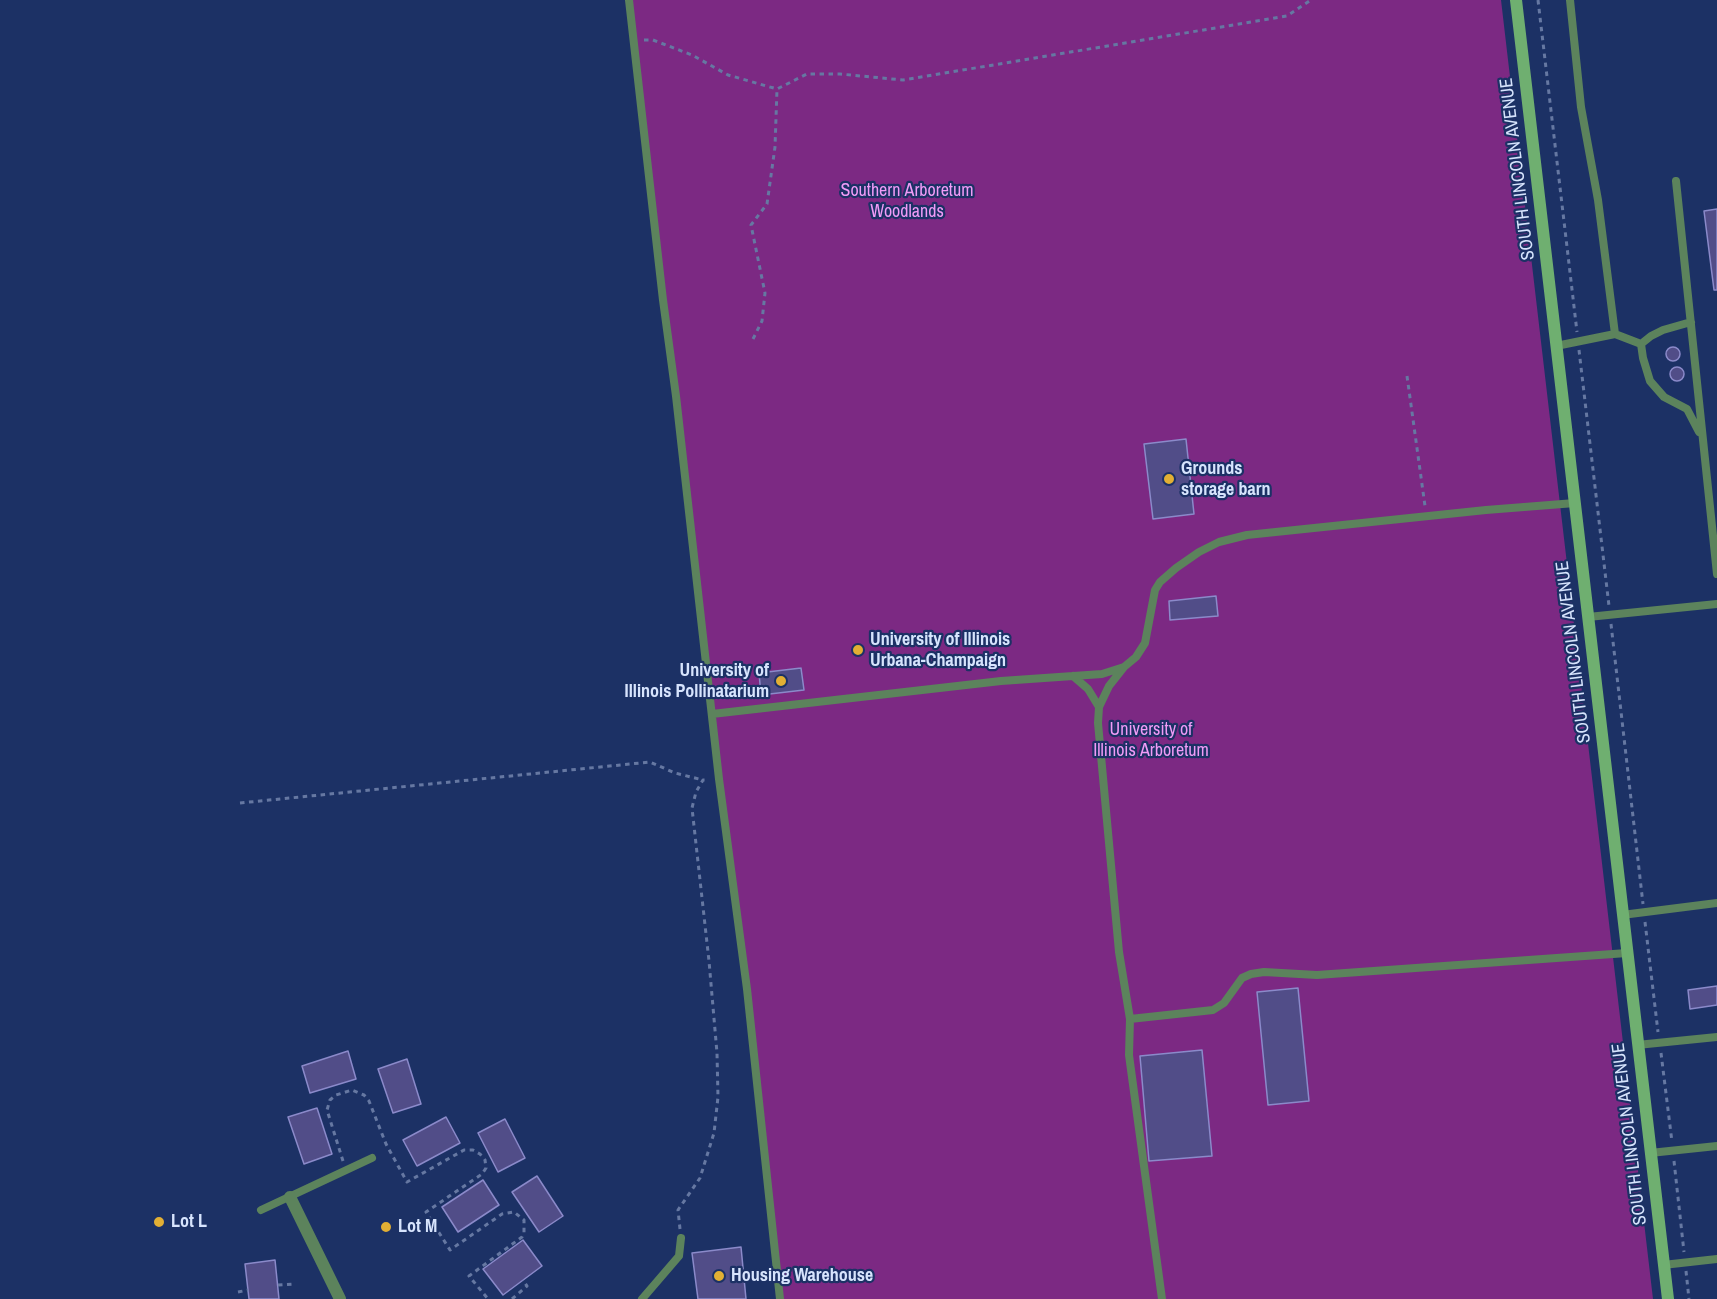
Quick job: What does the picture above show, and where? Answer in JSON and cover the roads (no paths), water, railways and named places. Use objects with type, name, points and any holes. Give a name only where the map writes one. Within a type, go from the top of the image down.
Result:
[{"type":"main road","name":"SOUTH LINCOLN AVENUE","points":[[1516,0],[1668,1299]]},
{"type":"street","points":[[290,1197],[340,1299]]},
{"type":"lane","points":[[628,0],[711,714],[747,989],[780,1299]]},
{"type":"lane","points":[[1570,0],[1581,107],[1598,200],[1615,334]]},
{"type":"lane","points":[[1676,181],[1717,572]]},
{"type":"lane","points":[[1641,344],[1663,330],[1691,322]]},
{"type":"lane","points":[[1556,346],[1615,334],[1641,344]]},
{"type":"lane","points":[[1641,344],[1650,381],[1664,396],[1687,409],[1703,444]]},
{"type":"lane","points":[[1162,1299],[1129,1055],[1130,1019],[1119,952],[1098,723],[1098,707],[1109,686],[1124,667],[1136,657],[1145,643],[1155,590],[1176,568],[1199,552],[1219,542],[1247,535],[1575,503]]},
{"type":"lane","points":[[1588,617],[1717,604]]},
{"type":"lane","points":[[711,714],[1044,676],[1102,674],[1124,667]]},
{"type":"lane","points":[[1073,676],[1088,689],[1098,707]]},
{"type":"lane","points":[[1622,915],[1717,903]]},
{"type":"lane","points":[[1130,1019],[1213,1010],[1224,1003],[1242,978],[1264,972],[1317,975],[1627,953]]},
{"type":"lane","points":[[1637,1045],[1717,1037]]},
{"type":"lane","points":[[1650,1153],[1717,1148]]},
{"type":"lane","points":[[261,1210],[372,1158]]},
{"type":"lane","points":[[642,1299],[679,1256],[681,1238]]},
{"type":"lane","points":[[1663,1265],[1717,1259]]},
{"type":"place","name":"Grounds storage barn","points":[[1169,479]]},
{"type":"place","name":"University of Illinois Urbana-Champaign","points":[[858,650]]},
{"type":"place","name":"University of Illinois Pollinatarium","points":[[781,681]]},
{"type":"place","name":"Lot L","points":[[159,1222]]},
{"type":"place","name":"Lot M","points":[[386,1227]]},
{"type":"place","name":"Housing Warehouse","points":[[719,1276]]},
{"type":"park label","name":"Southern Arboretum Woodlands","points":[[907,201]]},
{"type":"park label","name":"University of Illinois Arboretum","points":[[1151,740]]}]
